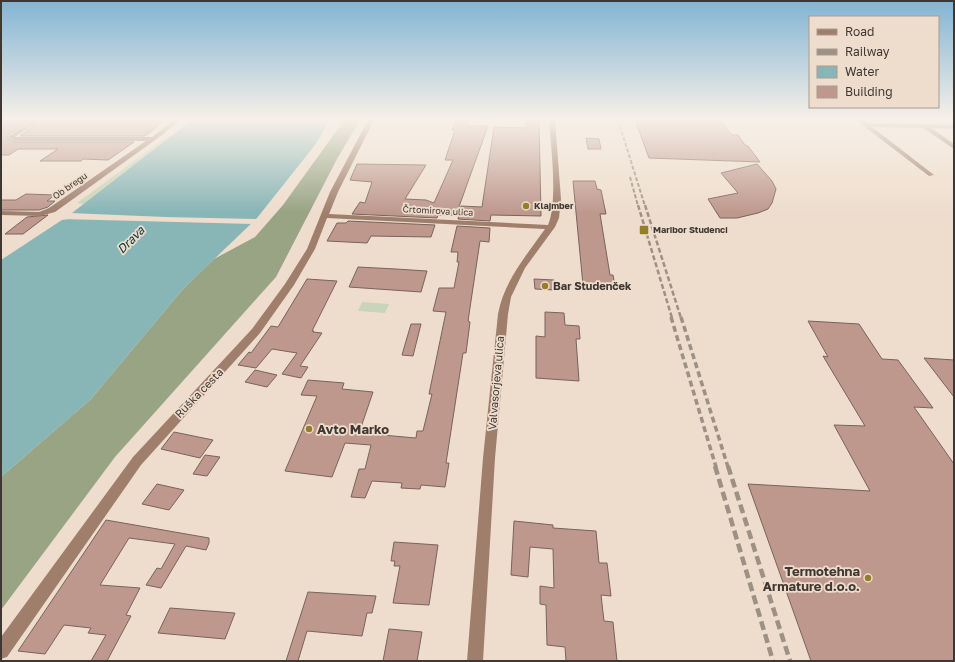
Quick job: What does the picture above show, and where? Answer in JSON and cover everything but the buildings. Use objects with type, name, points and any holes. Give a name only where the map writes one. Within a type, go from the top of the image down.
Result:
[{"type":"street","name":"Ob bregu","points":[[1,213],[40,214],[52,210],[136,151]]},
{"type":"street","name":"Ruška cesta","points":[[1,652],[138,461],[256,331],[289,285],[311,249],[334,192],[355,151]]},
{"type":"street","name":"Valvasorjeva ulica","points":[[475,661],[489,458],[503,314],[506,297],[521,268],[551,227],[557,210],[554,151]]},
{"type":"street","points":[[899,151],[931,175]]},
{"type":"street","name":"Črtomirova ulica","points":[[324,216],[551,227]]},
{"type":"green space","points":[[148,151],[154,151],[84,204],[77,203]]},
{"type":"green space","points":[[322,151],[342,151],[276,277],[115,457],[1,610],[1,477],[91,399],[183,289],[214,259],[255,237],[283,205]]},
{"type":"green space","points":[[362,302],[389,304],[385,313],[358,311]]},
{"type":"water","name":"Drava","points":[[152,151],[310,151],[257,218],[183,289],[91,399],[1,477],[1,260],[62,220],[68,219],[75,214],[72,213]]},
{"type":"pier","points":[[70,213],[258,219],[253,224],[61,219],[68,218]]},
{"type":"railway","points":[[628,151],[645,206]]},
{"type":"railway","points":[[630,177],[638,206]]},
{"type":"railway","points":[[638,205],[672,318]]},
{"type":"railway","points":[[645,205],[681,318]]},
{"type":"railway","points":[[671,317],[716,467]]},
{"type":"railway","points":[[681,317],[728,467]]},
{"type":"railway","points":[[715,466],[773,661]]},
{"type":"railway","points":[[728,466],[790,661]]},
{"type":"place","name":"Klajmber","points":[[526,206]]},
{"type":"place","name":"Maribor Studenci","points":[[644,230]]},
{"type":"place","name":"Bar Studenček","points":[[545,286]]},
{"type":"place","name":"Avto Marko","points":[[309,429]]},
{"type":"place","name":"Termotehna Armature d.o.o.","points":[[868,578]]}]
